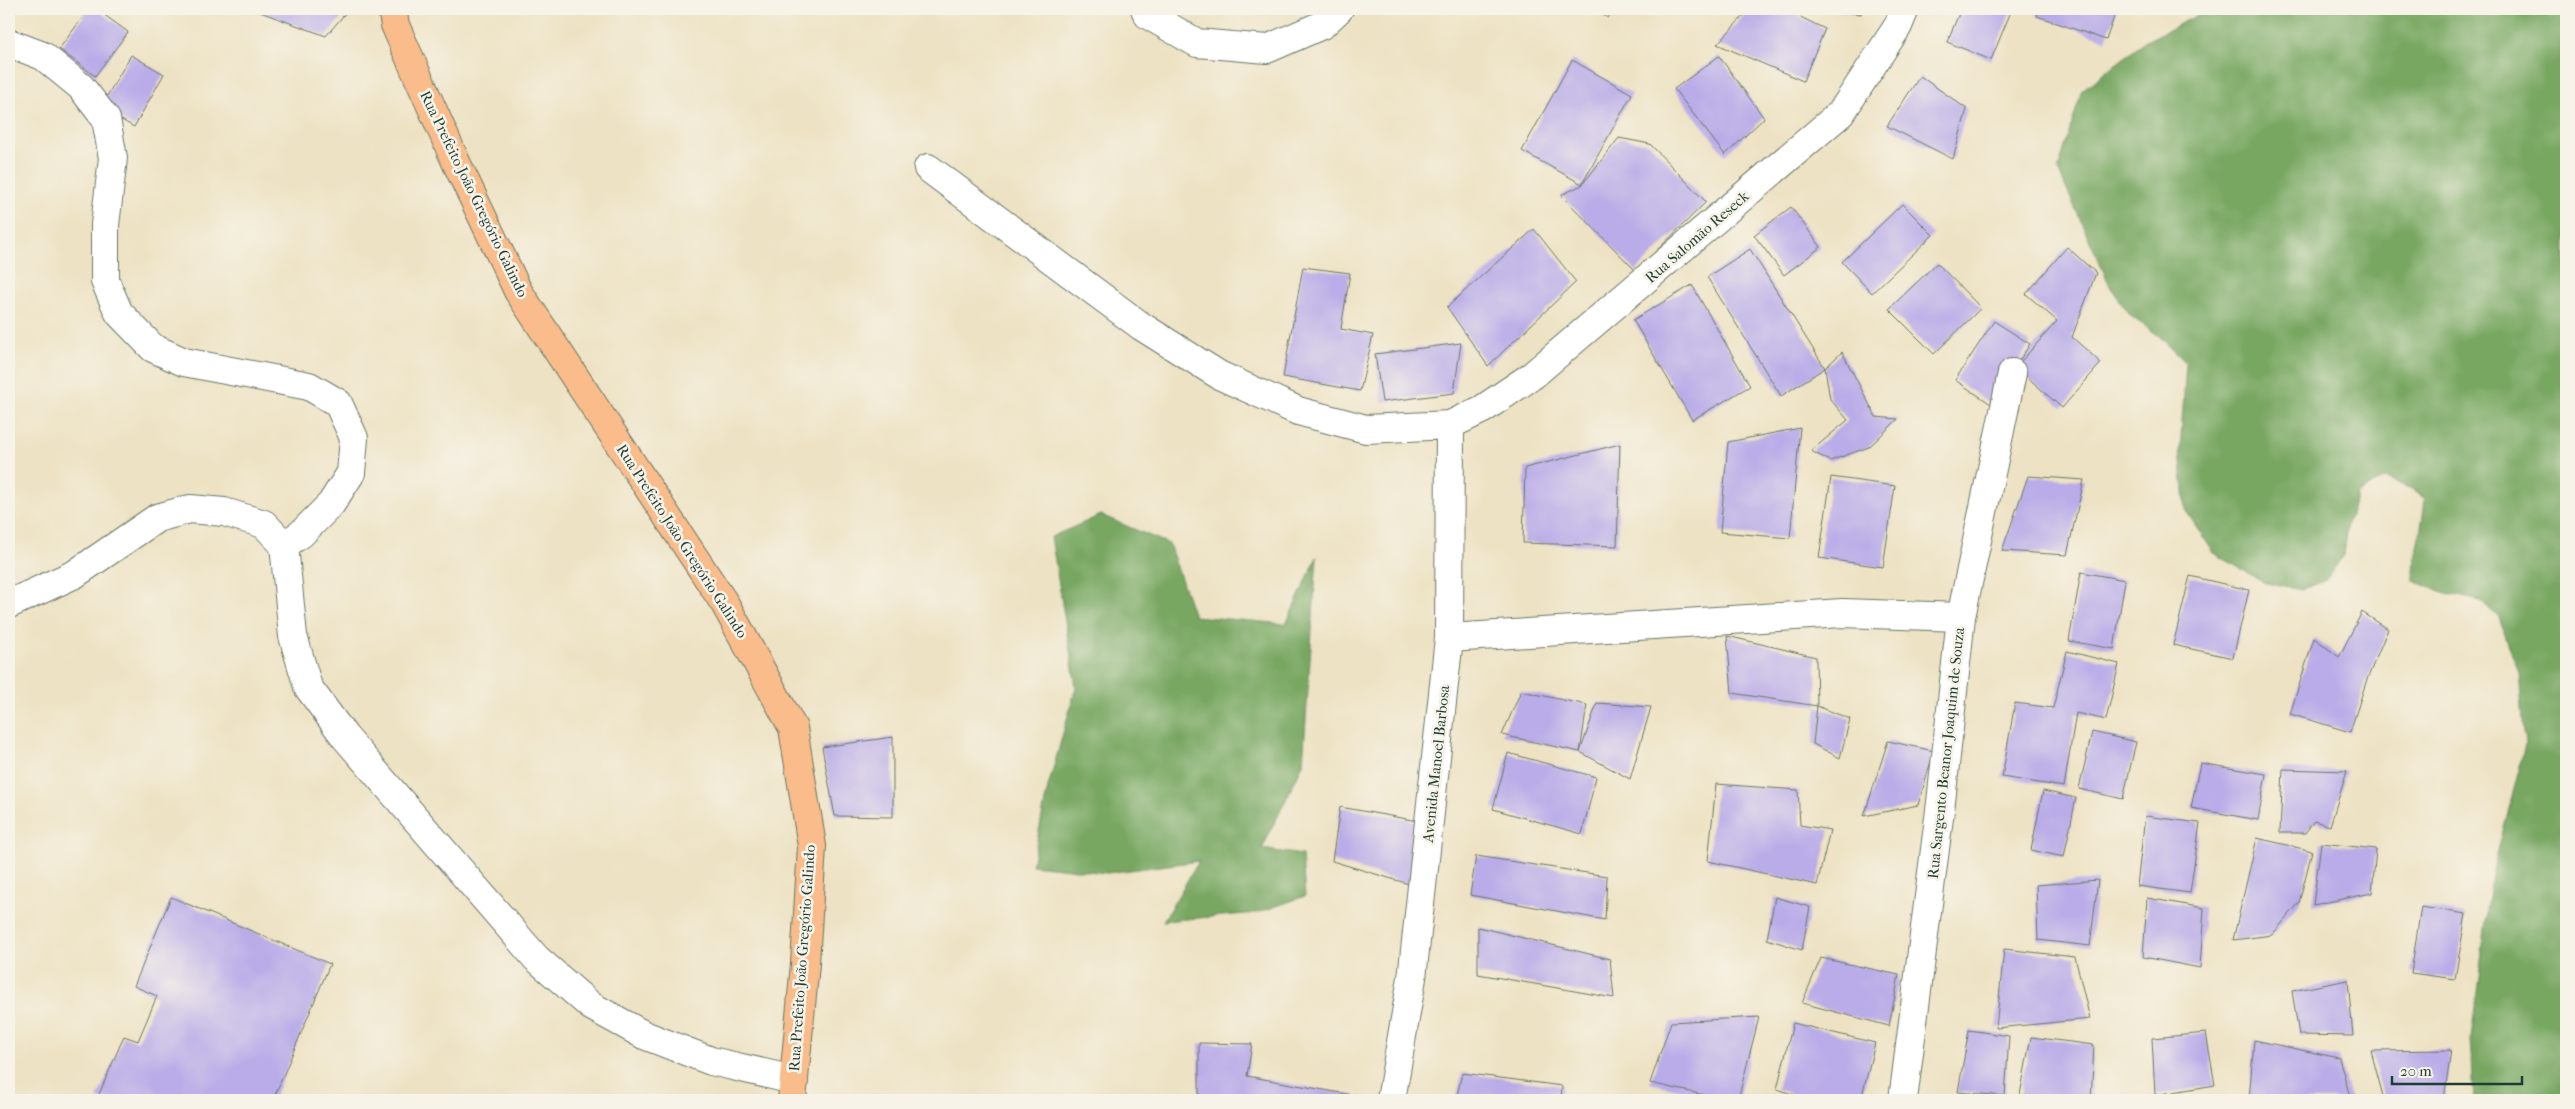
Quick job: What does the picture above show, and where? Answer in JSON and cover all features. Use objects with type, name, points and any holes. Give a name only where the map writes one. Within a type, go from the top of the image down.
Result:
[{"type":"main road","name":"Rua Prefeito João Gregório Galindo","points":[[395,14],[456,162],[518,291],[725,604],[793,728],[812,846],[805,964],[793,1090]]},
{"type":"street","points":[[1145,9],[1148,15],[1197,43],[1268,49],[1322,25],[1338,9]]},
{"type":"street","name":"Rua Salomão Reseck","points":[[1450,425],[1483,410],[1533,374],[1841,113],[1898,26],[1905,9]]},
{"type":"street","points":[[9,43],[43,56],[81,87],[106,119],[113,158],[105,226],[105,281],[119,312],[153,348],[184,362],[309,386],[338,403],[354,438],[351,473],[332,504],[302,534],[284,544]]},
{"type":"street","points":[[928,168],[1141,326],[1219,375],[1298,411],[1366,429],[1450,425]]},
{"type":"street","points":[[1961,617],[2012,373]]},
{"type":"street","name":"Avenida Manoel Barbosa","points":[[1391,1100],[1412,978],[1450,638],[1450,425]]},
{"type":"street","points":[[9,604],[75,574],[158,518],[190,509],[224,512],[264,524],[284,544],[293,636],[308,687],[345,737],[536,958],[591,1006],[644,1035],[710,1061],[793,1090]]},
{"type":"street","name":"Rua Sargento Beanor Joaquim de Souza","points":[[1450,638],[1842,613],[1961,617],[1941,802],[1904,1100]]},
{"type":"green space","points":[[2210,9],[2566,9],[2566,1100],[2474,1100],[2471,1038],[2492,874],[2525,745],[2519,674],[2499,618],[2481,601],[2449,594],[2414,581],[2415,560],[2425,499],[2411,488],[2385,479],[2358,493],[2347,523],[2343,556],[2325,581],[2303,589],[2265,583],[2214,553],[2186,511],[2180,452],[2186,363],[2158,335],[2132,317],[2111,288],[2058,170],[2082,90],[2146,41]]},
{"type":"green space","points":[[1101,515],[1169,544],[1194,616],[1286,624],[1317,557],[1303,764],[1262,849],[1302,855],[1305,896],[1257,913],[1163,921],[1199,861],[1107,873],[1032,865],[1048,787],[1076,687],[1051,537]]},
{"type":"building","points":[[89,9],[96,9],[128,32],[95,76],[59,49]]},
{"type":"building","points":[[252,9],[349,9],[326,36]]},
{"type":"building","points":[[1593,9],[1614,9],[1608,18]]},
{"type":"building","points":[[1750,9],[1784,9],[1825,29],[1803,81],[1717,44]]},
{"type":"building","points":[[1823,9],[1862,9],[1861,14]]},
{"type":"building","points":[[1961,9],[2012,9],[1991,60],[1947,42]]},
{"type":"building","points":[[2039,9],[2117,9],[2106,40],[2037,16]]},
{"type":"building","points":[[131,55],[164,74],[134,127],[100,108]]},
{"type":"building","points":[[1719,56],[1764,118],[1725,155],[1674,89]]},
{"type":"building","points":[[1572,60],[1632,94],[1582,184],[1522,151]]},
{"type":"building","points":[[1920,76],[1967,109],[1953,159],[1887,126]]},
{"type":"building","points":[[1619,138],[1650,144],[1706,202],[1636,271],[1561,195],[1582,185]]},
{"type":"building","points":[[1902,204],[1933,235],[1872,293],[1842,262]]},
{"type":"building","points":[[1791,207],[1821,247],[1784,275],[1754,235]]},
{"type":"building","points":[[1534,229],[1576,282],[1488,366],[1447,307]]},
{"type":"building","points":[[2067,247],[2096,273],[2072,337],[2101,363],[2062,408],[2016,367],[2057,321],[2026,294]]},
{"type":"building","points":[[1750,249],[1825,368],[1781,396],[1707,277]]},
{"type":"building","points":[[1937,263],[1981,308],[1934,354],[1889,309]]},
{"type":"building","points":[[1303,267],[1350,273],[1341,329],[1373,335],[1360,391],[1283,377]]},
{"type":"building","points":[[1692,285],[1750,386],[1692,420],[1633,320]]},
{"type":"building","points":[[1994,321],[2030,344],[1991,404],[1955,380]]},
{"type":"building","points":[[1461,343],[1454,393],[1382,402],[1375,354]]},
{"type":"building","points":[[1842,352],[1876,417],[1898,419],[1869,447],[1830,461],[1811,451],[1848,420],[1830,399],[1825,368]]},
{"type":"building","points":[[1800,428],[1790,538],[1720,532],[1728,442]]},
{"type":"building","points":[[1620,444],[1617,546],[1523,543],[1525,468]]},
{"type":"building","points":[[2028,476],[2084,480],[2067,555],[2002,551]]},
{"type":"building","points":[[1831,477],[1895,486],[1883,567],[1819,558]]},
{"type":"building","points":[[2081,572],[2125,580],[2114,649],[2069,641]]},
{"type":"building","points":[[2190,576],[2249,590],[2233,658],[2173,645]]},
{"type":"building","points":[[2362,612],[2388,629],[2366,682],[2350,732],[2290,714],[2314,638],[2339,657]]},
{"type":"building","points":[[1727,636],[1816,657],[1817,706],[1732,693]]},
{"type":"building","points":[[2067,651],[2119,664],[2106,720],[2076,713],[2064,787],[2002,777],[2015,703],[2053,708]]},
{"type":"building","points":[[1521,691],[1587,705],[1580,752],[1502,735]]},
{"type":"building","points":[[1597,703],[1651,707],[1630,779],[1580,752]]},
{"type":"building","points":[[1817,706],[1850,719],[1840,758],[1813,744]]},
{"type":"building","points":[[2092,732],[2136,742],[2123,799],[2079,789]]},
{"type":"building","points":[[893,737],[893,817],[835,816],[822,747]]},
{"type":"building","points":[[1888,741],[1934,751],[1918,805],[1864,816]]},
{"type":"building","points":[[1508,753],[1596,777],[1582,834],[1493,809]]},
{"type":"building","points":[[2200,763],[2266,774],[2258,820],[2191,808]]},
{"type":"building","points":[[2283,769],[2347,771],[2330,826],[2314,821],[2305,833],[2280,833]]},
{"type":"building","points":[[1716,784],[1798,790],[1800,825],[1830,830],[1817,885],[1708,861]]},
{"type":"building","points":[[2043,791],[2076,798],[2064,857],[2031,850]]},
{"type":"building","points":[[1340,807],[1429,823],[1409,884],[1332,861]]},
{"type":"building","points":[[2145,816],[2200,823],[2190,893],[2137,886]]},
{"type":"building","points":[[2257,838],[2312,851],[2299,903],[2272,935],[2233,940]]},
{"type":"building","points":[[2321,843],[2376,849],[2372,893],[2313,905]]},
{"type":"building","points":[[1476,856],[1607,876],[1605,920],[1470,895]]},
{"type":"building","points":[[2098,880],[2090,946],[2038,940],[2036,885]]},
{"type":"building","points":[[171,897],[330,964],[273,1100],[97,1099],[124,1036],[138,1041],[157,996],[134,986]]},
{"type":"building","points":[[1775,897],[1810,907],[1802,950],[1767,939]]},
{"type":"building","points":[[2147,898],[2204,908],[2200,968],[2143,957]]},
{"type":"building","points":[[2421,907],[2466,914],[2455,979],[2411,973]]},
{"type":"building","points":[[1478,927],[1610,959],[1614,998],[1478,974]]},
{"type":"building","points":[[2004,949],[2075,957],[2090,1019],[1996,1028]]},
{"type":"building","points":[[1821,958],[1899,975],[1889,1026],[1802,1003]]},
{"type":"building","points":[[2348,980],[2353,1036],[2299,1035],[2292,991]]},
{"type":"building","points":[[1759,1017],[1738,1100],[1727,1100],[1650,1083],[1671,1022]]},
{"type":"building","points":[[1793,1023],[1875,1043],[1861,1100],[1811,1100],[1777,1089]]},
{"type":"building","points":[[1969,1030],[2009,1036],[2005,1096],[1958,1092]]},
{"type":"building","points":[[2206,1033],[2215,1085],[2155,1095],[2152,1038]]},
{"type":"building","points":[[2031,1037],[2094,1045],[2091,1100],[2019,1100]]},
{"type":"building","points":[[2254,1040],[2339,1058],[2351,1100],[2249,1100]]},
{"type":"building","points":[[1199,1043],[1252,1044],[1247,1076],[1363,1097],[1363,1100],[1199,1100]]},
{"type":"building","points":[[2451,1050],[2444,1100],[2384,1100],[2371,1051]]},
{"type":"building","points":[[1462,1073],[1562,1086],[1561,1100],[1456,1100]]}]
